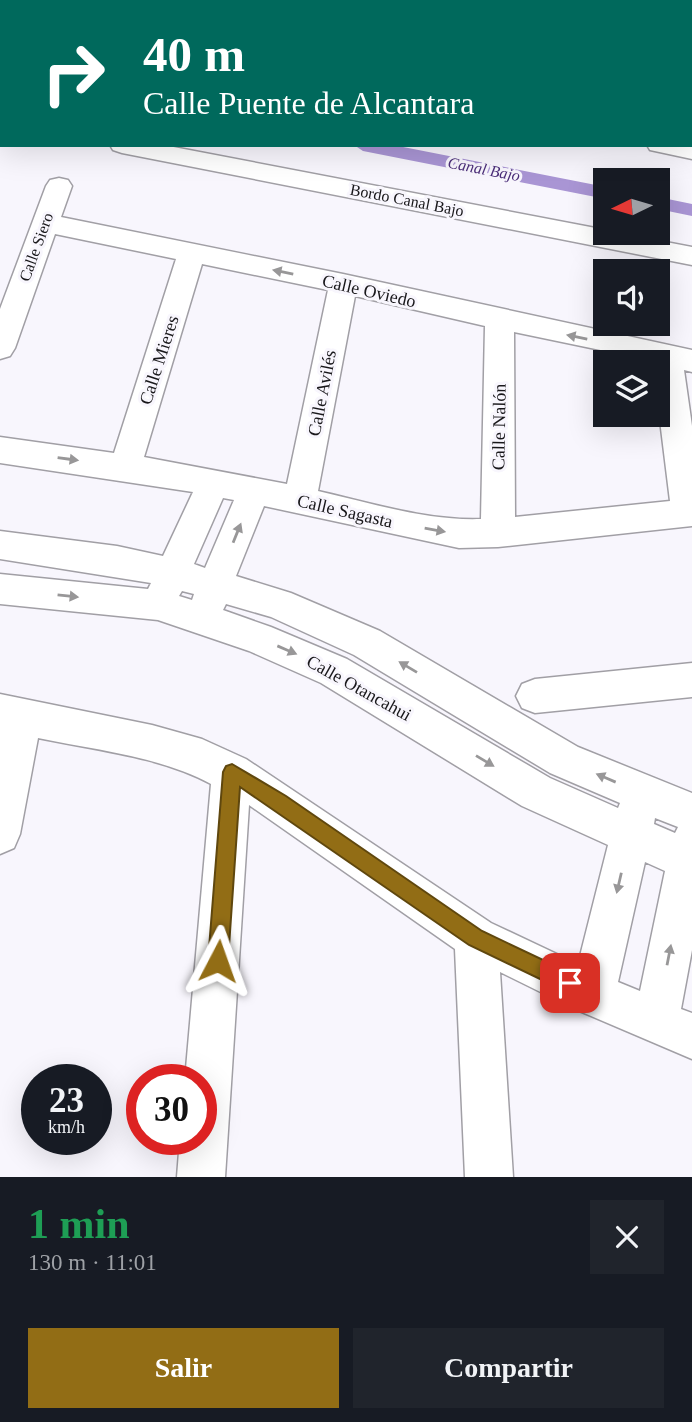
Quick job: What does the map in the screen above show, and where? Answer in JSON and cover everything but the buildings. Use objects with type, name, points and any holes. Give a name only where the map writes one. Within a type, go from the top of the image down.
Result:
[{"type":"street","name":"Bordo Canal Bajo","points":[[132,147],[692,256]]},
{"type":"street","points":[[670,147],[692,151]]},
{"type":"street","name":"Calle Siero","points":[[0,348],[59,186]]},
{"type":"street","name":"Calle Oviedo","points":[[45,223],[343,284],[680,359]]},
{"type":"street","name":"Calle Mieres","points":[[125,467],[192,253]]},
{"type":"street","name":"Calle Avilés","points":[[300,501],[343,284]]},
{"type":"street","name":"Calle Nalón","points":[[498,533],[500,321]]},
{"type":"street","points":[[680,359],[690,512]]},
{"type":"street","name":"Calle Sagasta","points":[[0,450],[125,467],[254,490],[442,532],[498,533],[690,512]]},
{"type":"street","points":[[165,589],[213,484]]},
{"type":"street","points":[[202,619],[254,490]]},
{"type":"street","name":"Calle Otancahui","points":[[0,545],[117,561],[165,589],[202,619],[258,638],[334,671],[536,792],[631,836],[691,855]]},
{"type":"street","name":"Calle Otancahui","points":[[0,589],[165,589],[216,586],[278,604],[367,643],[564,760],[692,813]]},
{"type":"street","points":[[534,696],[692,680]]},
{"type":"street","points":[[0,834],[12,714],[152,743],[202,758],[232,772],[280,802],[475,938],[674,1029],[691,855]]},
{"type":"street","points":[[201,1177],[232,772]]},
{"type":"street","points":[[593,994],[641,793]]},
{"type":"street","points":[[475,938],[489,1177]]},
{"type":"waterway","name":"Canal Bajo","points":[[373,147],[593,190]]},
{"type":"waterway","name":"Canal Bajo","points":[[670,205],[692,210]]},
{"type":"route","points":[[218,961],[232,772],[342,844],[475,938],[570,983]]}]
